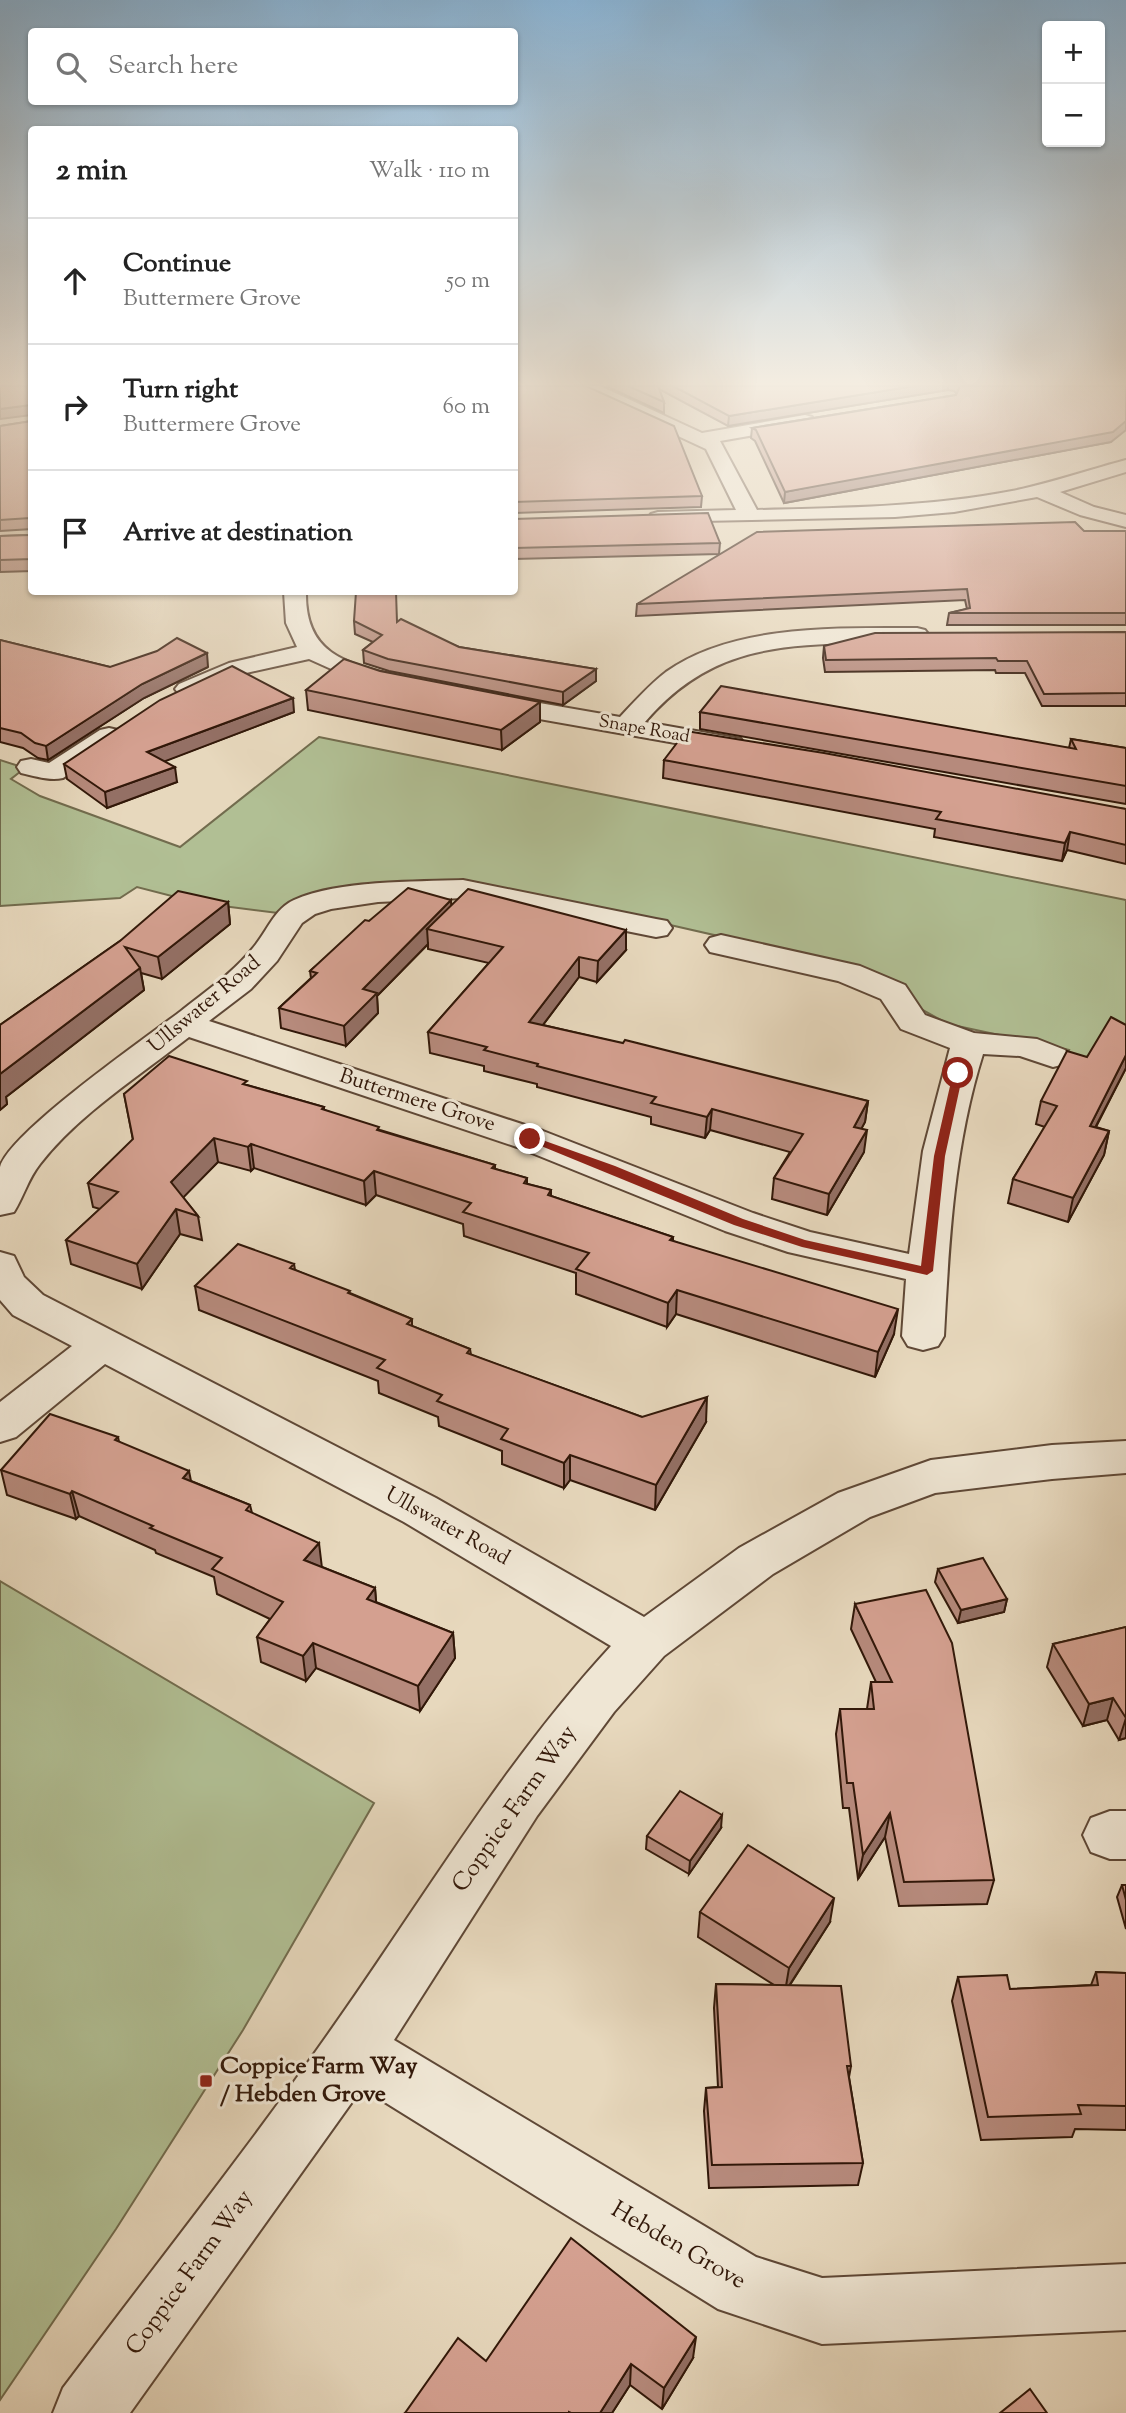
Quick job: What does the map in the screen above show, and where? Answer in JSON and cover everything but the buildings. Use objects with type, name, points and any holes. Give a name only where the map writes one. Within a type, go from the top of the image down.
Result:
[{"type":"street","points":[[741,499],[749,515]]},
{"type":"street","points":[[639,519],[900,510],[1004,499]]},
{"type":"street","points":[[1058,499],[1087,511],[1126,521]]},
{"type":"street","points":[[295,595],[296,616],[304,641],[314,650],[355,672],[411,688]]},
{"type":"street","points":[[625,728],[659,691],[684,671],[735,651],[788,640],[944,635]]},
{"type":"street","points":[[163,702],[238,668],[314,650]]},
{"type":"street","name":"Snape Road","points":[[460,697],[757,749]]},
{"type":"street","points":[[31,767],[53,772],[131,722]]},
{"type":"street","name":"Ullswater Road","points":[[0,1203],[5,1187],[36,1146],[71,1112],[239,982],[266,954],[290,917],[304,907],[327,900],[378,893],[463,889],[656,928]]},
{"type":"street","points":[[722,945],[848,973],[893,992],[913,1021],[969,1043],[1025,1046],[1052,1057]]},
{"type":"street","name":"Buttermere Grove","points":[[184,1024],[517,1135],[611,1169],[738,1222],[802,1243],[927,1271]]},
{"type":"street","points":[[923,1335],[938,1167],[949,1105],[969,1043]]},
{"type":"street","name":"Ullswater Road","points":[[0,1265],[6,1282],[28,1305],[420,1510],[646,1642]]},
{"type":"street","points":[[0,1426],[102,1344]]},
{"type":"street","name":"Coppice Farm Way","points":[[88,2413],[354,2049],[518,1799],[596,1697],[646,1642],[756,1561],[854,1505],[931,1477],[1052,1462],[1126,1457]]},
{"type":"street","name":"Hebden Grove","points":[[354,2049],[741,2286],[822,2311],[1126,2297]]},
{"type":"green space","points":[[319,737],[1126,900],[1126,1068],[1060,1066],[1069,1050],[948,1024],[859,968],[657,922],[454,881],[278,913],[199,903],[137,887],[120,898],[0,906],[0,760],[25,768],[11,779],[40,796],[180,847]]},
{"type":"green space","points":[[0,1581],[374,1803],[243,2030],[116,2229],[0,2400]]},
{"type":"place","name":"Coppice Farm Way / Hebden Grove","points":[[206,2081]]},
{"type":"route","points":[[530,1139],[611,1169],[738,1222],[802,1243],[927,1271],[940,1156],[958,1073]]}]
